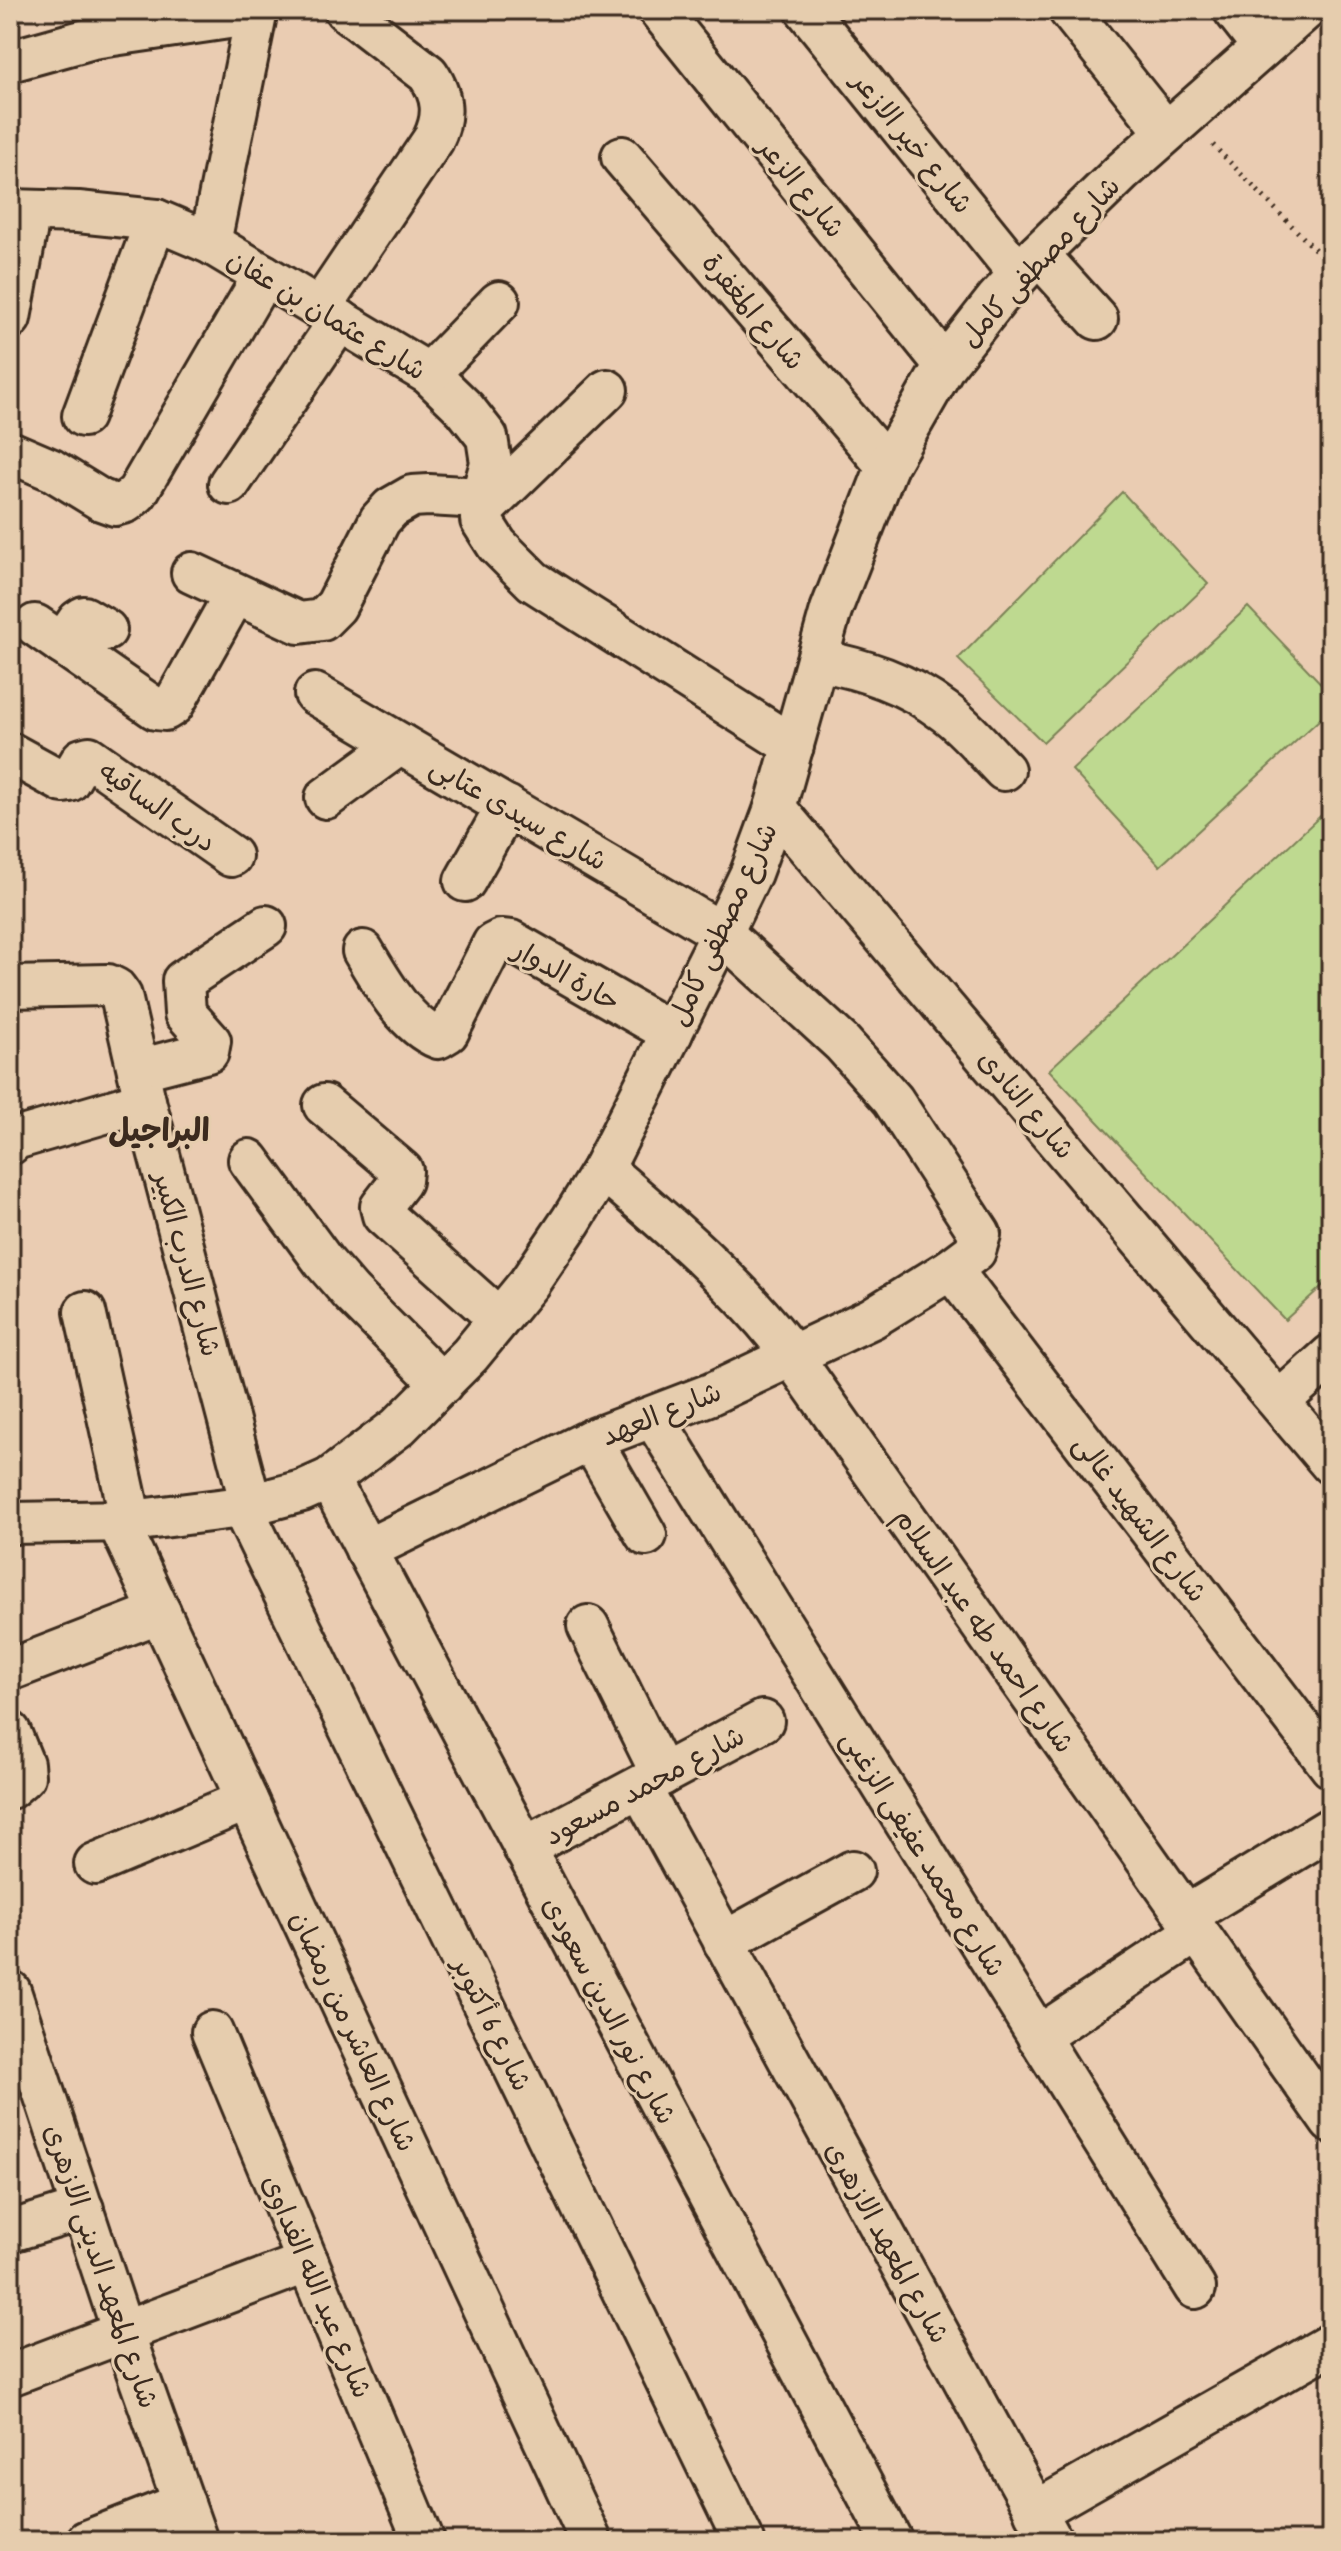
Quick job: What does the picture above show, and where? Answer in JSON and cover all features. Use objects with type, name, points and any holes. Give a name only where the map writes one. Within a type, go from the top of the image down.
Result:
[{"type":"street","points":[[229,484],[433,140],[442,113],[436,85],[428,74],[345,10]]},
{"type":"street","name":"شارع الزعر","points":[[659,10],[945,365]]},
{"type":"street","name":"شارع خير الازعر","points":[[806,10],[1028,264],[1097,319]]},
{"type":"street","points":[[1069,10],[1176,124]]},
{"type":"street","points":[[1234,10],[1263,47]]},
{"type":"street","name":"شارع مصطفى كامل","points":[[10,1523],[124,1521],[246,1506],[302,1491],[329,1479],[398,1427],[442,1384],[499,1319],[563,1233],[603,1169],[751,873],[775,808],[831,610],[887,466],[945,365],[1028,264],[1176,124],[1305,10]]},
{"type":"street","points":[[10,61],[93,38],[256,12],[210,243]]},
{"type":"street","name":"شارع المغفرة","points":[[622,157],[887,466]]},
{"type":"street","points":[[10,318],[20,210]]},
{"type":"street","name":"شارع عثمان بن عفان","points":[[20,210],[156,220],[210,243],[429,374],[465,409],[487,437],[491,463],[481,505]]},
{"type":"street","points":[[83,416],[156,220]]},
{"type":"street","points":[[10,452],[52,470],[101,500],[115,505],[126,502],[137,493],[264,275]]},
{"type":"street","points":[[429,374],[499,302]]},
{"type":"street","points":[[607,390],[481,505],[481,520],[497,545],[533,581],[793,746]]},
{"type":"street","points":[[192,573],[299,623],[322,620],[336,606],[380,520],[391,508],[412,496],[429,495],[481,505]]},
{"type":"street","points":[[106,630],[84,617],[48,635],[156,709],[165,710],[173,705],[235,594]]},
{"type":"street","points":[[817,660],[886,678],[917,694],[947,713],[1004,770]]},
{"type":"street","name":"شارع سيدى عتابى","points":[[315,694],[722,933],[842,1043],[893,1100],[980,1234],[975,1251],[951,1269]]},
{"type":"street","points":[[326,798],[400,744]]},
{"type":"street","name":"درب الساقيه","points":[[10,753],[63,782],[69,781],[82,759],[89,757],[231,856]]},
{"type":"street","points":[[465,881],[507,806]]},
{"type":"street","name":"شارع النادى","points":[[775,808],[1331,1464]]},
{"type":"street","points":[[10,1144],[15,1139],[142,1086],[208,1052],[210,1041],[185,1013],[183,981],[266,926]]},
{"type":"street","name":"حارة الدوار","points":[[363,951],[411,1018],[438,1038],[448,1032],[493,944],[501,940],[511,941],[672,1033]]},
{"type":"street","name":"شارع الدرب الكبير","points":[[10,987],[108,985],[121,996],[246,1506]]},
{"type":"street","points":[[324,1105],[402,1171],[401,1181],[381,1207],[383,1215],[499,1319]]},
{"type":"street","points":[[249,1160],[342,1283],[442,1384]]},
{"type":"street","name":"شارع احمد طه عبد السلام","points":[[603,1169],[705,1258],[761,1316],[793,1356],[1331,2122]]},
{"type":"street","name":"شارع العهد","points":[[366,1550],[591,1440],[653,1417],[793,1356],[872,1318],[951,1269]]},
{"type":"street","name":"شارع الشهيد غالى","points":[[951,1269],[1331,1767]]},
{"type":"street","name":"شارع العاشر من رمضان","points":[[85,1312],[124,1521],[160,1612],[591,2541]]},
{"type":"street","points":[[1280,1401],[1331,1355]]},
{"type":"street","name":"شارع محمد عفيفى الزغبى","points":[[653,1417],[1195,2288]]},
{"type":"street","points":[[591,1440],[646,1535]]},
{"type":"street","name":"شارع نور الدين سعودى","points":[[329,1479],[892,2541]]},
{"type":"street","name":"شارع 6 أكتوبر","points":[[246,1506],[744,2541]]},
{"type":"street","points":[[10,1670],[160,1612]]},
{"type":"street","name":"شارع المعهد الازهرى","points":[[588,1626],[651,1781],[724,1942],[1044,2527]]},
{"type":"street","name":"شارع محمد مسعود","points":[[524,1848],[763,1721]]},
{"type":"street","points":[[10,1732],[23,1764],[24,1776],[10,1788]]},
{"type":"street","points":[[95,1864],[247,1800]]},
{"type":"street","points":[[1038,2037],[1191,1924],[1329,1834]]},
{"type":"street","points":[[724,1942],[853,1871]]},
{"type":"street","name":"شارع المعهد الدينى الازهرى","points":[[10,1991],[123,2332],[197,2541]]},
{"type":"street","name":"شارع عبد الله الفداوى","points":[[212,2032],[424,2541]]},
{"type":"street","points":[[18,2229],[83,2209]]},
{"type":"street","points":[[10,2375],[308,2262]]},
{"type":"street","points":[[1044,2527],[1325,2359]]},
{"type":"street","points":[[87,2541],[184,2503]]},
{"type":"path","points":[[1176,124],[1331,266]]},
{"type":"green space","points":[[1122,492],[1208,584],[1043,742],[958,659]]},
{"type":"green space","points":[[1248,607],[1331,694],[1331,709],[1160,866],[1072,770]]},
{"type":"green space","points":[[1331,806],[1331,1278],[1285,1320],[1049,1070]]},
{"type":"district","name":"البراجيل","points":[[159,1130]]}]
